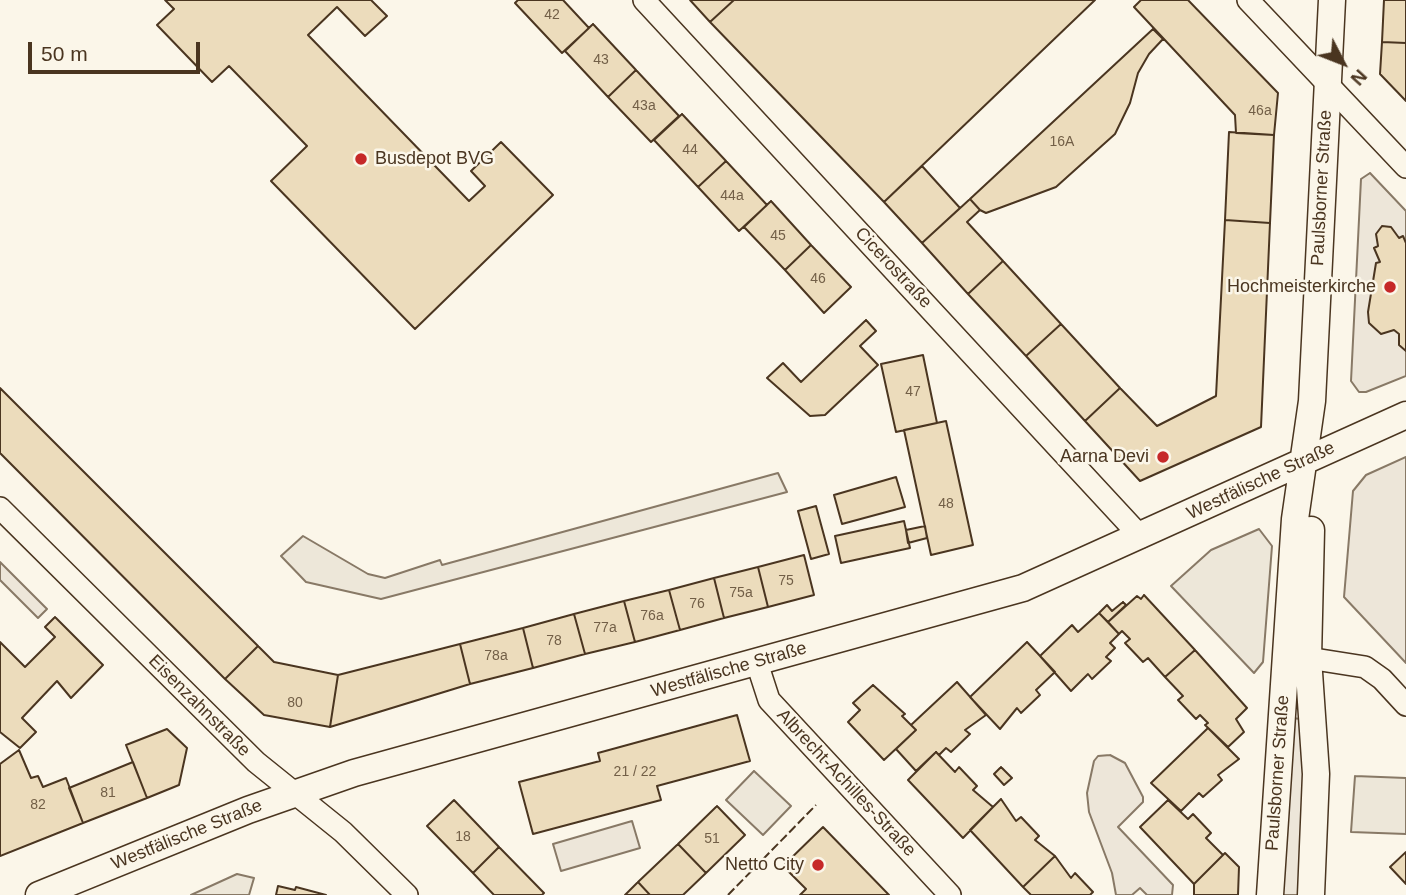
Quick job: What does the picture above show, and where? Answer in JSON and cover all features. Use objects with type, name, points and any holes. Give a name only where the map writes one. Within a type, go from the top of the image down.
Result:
[{"type":"street","name":"Cicerostraße","points":[[644,0],[1141,537]]},
{"type":"street","points":[[1248,0],[1406,167]]},
{"type":"street","name":"Paulsborner Straße","points":[[1311,895],[1316,774],[1298,654],[1295,519],[1312,401],[1332,0]]},
{"type":"street","name":"Westfälische Straße","points":[[39,895],[354,773],[1023,588],[1406,415]]},
{"type":"street","name":"Eisenzahnstraße","points":[[0,508],[251,758],[343,832],[407,895]]},
{"type":"street","points":[[1298,654],[1365,667],[1382,679],[1406,705]]},
{"type":"street","name":"Paulsborner Straße","points":[[1270,895],[1298,654]]},
{"type":"street","name":"Albrecht-Achilles-Straße","points":[[757,663],[769,700],[950,895]]},
{"type":"shaded area","points":[[1370,173],[1406,211],[1406,376],[1366,392],[1359,392],[1351,381],[1361,179]]},
{"type":"shaded area","points":[[1406,457],[1406,663],[1344,597],[1353,491],[1366,475]]},
{"type":"shaded area","points":[[778,473],[787,492],[381,599],[306,582],[281,556],[303,536],[368,574],[385,578],[440,560],[442,565]]},
{"type":"shaded area","points":[[1259,529],[1272,546],[1263,662],[1254,673],[1171,586],[1211,550]]},
{"type":"shaded area","points":[[0,562],[47,609],[38,618],[0,580]]},
{"type":"shaded area","points":[[1291,718],[1302,719],[1304,783],[1299,895],[1281,895]]},
{"type":"shaded area","points":[[1110,755],[1125,763],[1143,797],[1143,802],[1118,827],[1173,885],[1172,895],[1147,895],[1140,888],[1132,895],[1116,895],[1112,873],[1089,812],[1087,793],[1094,761],[1098,756]]},
{"type":"shaded area","points":[[754,771],[791,806],[763,835],[726,800]]},
{"type":"shaded area","points":[[1355,776],[1406,778],[1406,834],[1351,832]]},
{"type":"shaded area","points":[[632,821],[640,848],[561,871],[553,844]]},
{"type":"shaded area","points":[[237,874],[254,878],[249,895],[191,895]]},
{"type":"building","name":"Busdepot BVG","points":[[165,0],[371,0],[387,16],[365,36],[337,7],[308,35],[469,201],[485,186],[471,171],[501,142],[553,195],[415,329],[271,181],[307,146],[229,66],[212,82],[157,25],[174,9]]},
{"type":"building","points":[[518,0],[563,0],[589,28],[562,53],[515,3]]},
{"type":"building","points":[[690,0],[734,0],[710,22]]},
{"type":"building","points":[[734,0],[1095,0],[884,202],[710,22]]},
{"type":"building","points":[[1141,0],[1188,0],[1278,93],[1274,135],[1236,133],[1235,115],[1134,7]]},
{"type":"building","points":[[1384,0],[1406,0],[1406,43],[1382,42]]},
{"type":"building","points":[[593,24],[636,70],[608,97],[565,51]]},
{"type":"building","points":[[1153,29],[1163,39],[1149,54],[1138,73],[1130,103],[1115,134],[1056,187],[986,213],[980,210],[970,199]]},
{"type":"building","points":[[1382,42],[1406,43],[1406,101],[1380,74]]},
{"type":"building","points":[[636,70],[679,116],[651,142],[608,97]]},
{"type":"building","points":[[682,114],[726,161],[698,187],[654,140]]},
{"type":"building","points":[[1229,132],[1274,135],[1270,223],[1225,220]]},
{"type":"building","points":[[726,161],[767,205],[739,231],[698,187]]},
{"type":"building","points":[[922,166],[960,208],[922,243],[884,202]]},
{"type":"building","points":[[970,199],[980,210],[967,222],[1003,261],[968,294],[922,243]]},
{"type":"building","points":[[771,201],[811,245],[785,270],[744,227]]},
{"type":"building","points":[[1225,220],[1270,223],[1261,427],[1140,481],[1085,421],[1120,388],[1157,426],[1216,396]]},
{"type":"building","name":"Hochmeisterkirche","points":[[1382,226],[1391,227],[1399,238],[1403,236],[1406,243],[1406,351],[1399,345],[1399,334],[1394,330],[1381,334],[1369,323],[1368,312],[1376,263],[1380,262],[1374,248],[1378,246],[1376,234]]},
{"type":"building","points":[[811,245],[851,287],[824,313],[785,270]]},
{"type":"building","points":[[1003,261],[1061,324],[1026,356],[968,294]]},
{"type":"building","points":[[866,320],[876,331],[860,346],[878,365],[825,415],[810,416],[767,378],[783,363],[801,382]]},
{"type":"building","points":[[1061,324],[1120,388],[1085,421],[1026,356]]},
{"type":"building","points":[[923,355],[937,423],[896,432],[881,364]]},
{"type":"building","points":[[0,388],[258,646],[225,679],[0,453]]},
{"type":"building","points":[[946,421],[973,545],[931,555],[904,430]]},
{"type":"building","points":[[896,477],[905,507],[842,524],[834,495]]},
{"type":"building","points":[[816,506],[829,554],[811,559],[798,511]]},
{"type":"building","points":[[904,521],[910,548],[841,563],[835,536]]},
{"type":"building","points":[[925,526],[927,538],[908,543],[906,530]]},
{"type":"building","points":[[804,555],[814,595],[768,607],[758,567]]},
{"type":"building","points":[[758,567],[768,607],[724,618],[714,578]]},
{"type":"building","points":[[714,578],[724,618],[680,630],[669,590]]},
{"type":"building","points":[[669,590],[680,630],[635,642],[624,601]]},
{"type":"building","points":[[1144,595],[1195,650],[1165,677],[1148,658],[1143,662],[1125,643],[1130,639],[1122,631],[1119,634],[1108,622],[1137,596],[1141,599]]},
{"type":"building","points":[[624,601],[635,642],[585,654],[574,614]]},
{"type":"building","points":[[1123,602],[1126,605],[1108,622],[1099,613],[1107,605],[1112,611]]},
{"type":"building","points":[[1099,613],[1119,634],[1110,643],[1115,648],[1106,657],[1111,661],[1092,679],[1088,674],[1071,691],[1040,656],[1072,625],[1078,632]]},
{"type":"building","points":[[574,614],[585,654],[533,668],[523,628]]},
{"type":"building","points":[[55,617],[103,665],[71,698],[57,681],[22,718],[36,732],[20,748],[0,732],[0,642],[25,667],[55,637],[45,627]]},
{"type":"building","points":[[523,628],[533,668],[470,684],[460,644]]},
{"type":"building","points":[[1027,642],[1055,672],[1036,690],[1040,695],[1021,713],[1017,708],[1000,729],[970,697]]},
{"type":"building","points":[[460,644],[470,684],[330,727],[338,675]]},
{"type":"building","points":[[258,646],[274,662],[338,675],[330,727],[264,715],[225,679]]},
{"type":"building","points":[[1195,650],[1247,708],[1236,719],[1244,732],[1228,747],[1205,725],[1208,723],[1200,715],[1196,719],[1178,700],[1183,696],[1165,677]]},
{"type":"building","points":[[957,682],[986,715],[965,730],[970,734],[951,752],[946,748],[939,755],[936,752],[916,771],[896,749],[916,730],[911,725]]},
{"type":"building","points":[[873,685],[905,714],[902,716],[916,730],[884,760],[848,722],[860,710],[853,703]]},
{"type":"building","points":[[737,715],[750,761],[657,786],[661,800],[533,834],[519,782],[600,761],[598,753]]},
{"type":"building","points":[[1208,728],[1239,759],[1218,775],[1222,780],[1203,797],[1199,793],[1181,811],[1151,783]]},
{"type":"building","points":[[167,729],[187,748],[179,785],[147,798],[126,745]]},
{"type":"building","points":[[19,750],[31,778],[38,776],[43,787],[66,778],[83,823],[0,856],[0,764]]},
{"type":"building","points":[[936,752],[955,772],[959,767],[977,786],[973,790],[993,807],[963,838],[908,780]]},
{"type":"building","points":[[133,762],[147,798],[83,823],[69,788]]},
{"type":"building","points":[[1001,767],[1012,778],[1004,785],[994,774]]},
{"type":"building","points":[[1001,799],[1016,821],[1021,817],[1039,836],[1035,840],[1055,856],[1023,887],[970,830]]},
{"type":"building","points":[[454,800],[499,847],[473,873],[427,826]]},
{"type":"building","points":[[1168,800],[1188,819],[1193,814],[1211,833],[1206,838],[1223,855],[1194,884],[1140,827]]},
{"type":"building","points":[[717,806],[745,835],[706,873],[678,844]]},
{"type":"building","points":[[823,827],[889,895],[800,895],[806,889],[783,866]]},
{"type":"building","points":[[678,844],[706,873],[683,895],[650,895],[638,882]]},
{"type":"building","points":[[499,847],[544,893],[542,895],[494,895],[473,873]]},
{"type":"building","points":[[1406,852],[1406,884],[1390,867]]},
{"type":"building","points":[[1225,853],[1239,867],[1238,895],[1194,895],[1194,884]]},
{"type":"building","points":[[1055,856],[1071,878],[1075,873],[1093,892],[1090,895],[1031,895],[1023,887]]},
{"type":"building","points":[[638,882],[650,895],[625,895]]},
{"type":"building","points":[[278,886],[295,890],[296,887],[326,895],[276,895]]},
{"type":"fence","points":[[728,895],[816,805]]},
{"type":"place","name":"Busdepot BVG","points":[[361,159]]},
{"type":"place","name":"Hochmeisterkirche","points":[[1390,287]]},
{"type":"place","name":"Aarna Devi","points":[[1163,457]]},
{"type":"place","name":"Netto City","points":[[818,865]]}]
